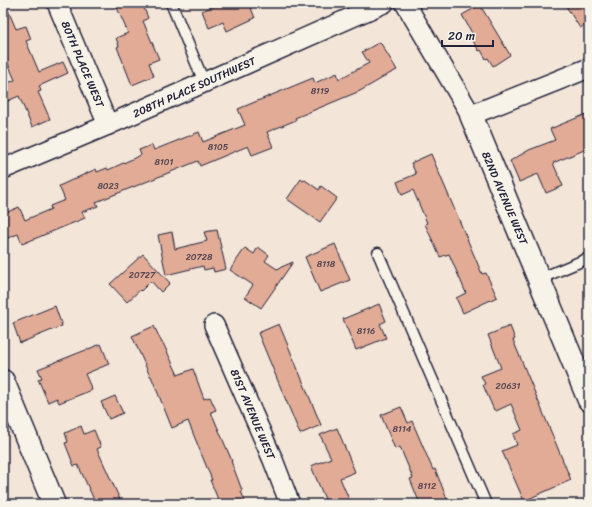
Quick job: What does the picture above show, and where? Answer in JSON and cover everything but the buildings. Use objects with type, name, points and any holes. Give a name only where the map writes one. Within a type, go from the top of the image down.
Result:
[{"type":"street","name":"80TH PLACE WEST","points":[[57,3],[108,125]]},
{"type":"street","name":"208TH PLACE SOUTHWEST","points":[[3,169],[108,125],[384,3]]},
{"type":"street","name":"82ND AVENUE WEST","points":[[405,3],[471,115],[589,400]]},
{"type":"street","points":[[471,115],[589,68]]},
{"type":"street","name":"81ST AVENUE WEST","points":[[214,325],[270,453],[290,504]]},
{"type":"street","points":[[4,388],[54,504]]},
{"type":"lane","points":[[171,3],[204,82]]},
{"type":"lane","points":[[378,253],[486,504]]},
{"type":"lane","points":[[539,279],[589,258]]}]
